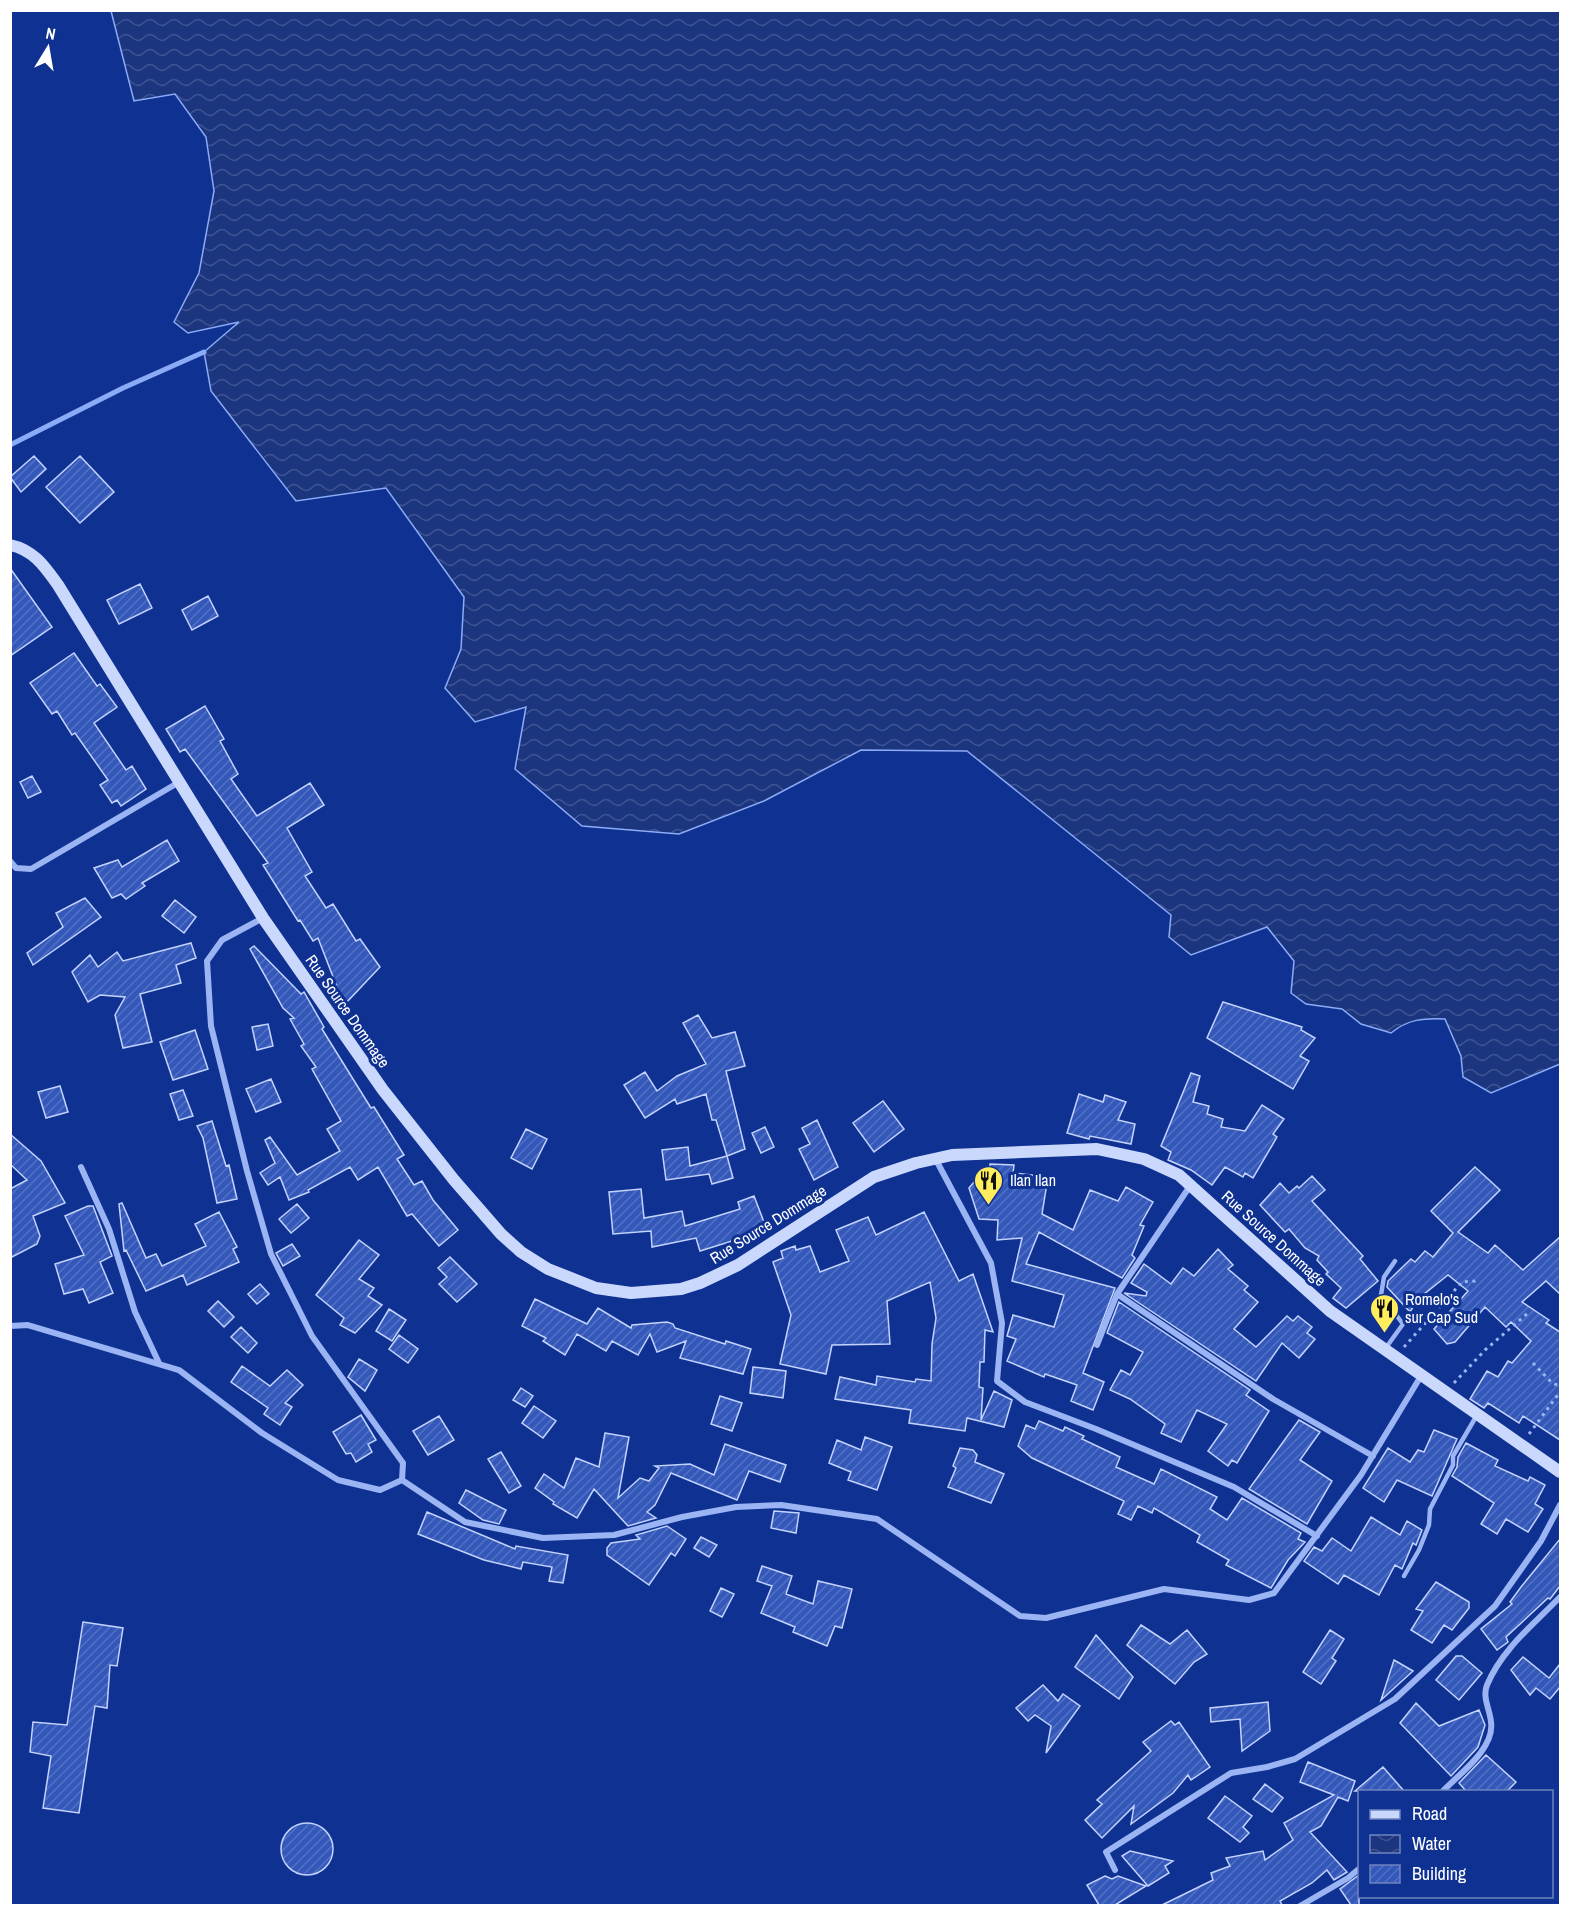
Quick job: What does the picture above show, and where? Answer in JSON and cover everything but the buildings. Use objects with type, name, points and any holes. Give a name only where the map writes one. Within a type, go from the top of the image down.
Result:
[{"type":"main road","name":"Rue Source Dommage","points":[[10,545],[30,552],[40,561],[58,585],[181,781],[263,918],[383,1090],[454,1180],[501,1234],[521,1252],[548,1269],[596,1288],[632,1293],[681,1289],[700,1283],[738,1265],[874,1177],[935,1158],[1026,1150],[1097,1149],[1144,1159],[1179,1175],[1330,1311],[1560,1472]]},
{"type":"street","points":[[10,861],[16,868],[31,869],[181,781]]},
{"type":"street","points":[[263,918],[222,940],[207,961],[211,1026],[272,1254],[312,1336],[403,1463],[402,1480]]},
{"type":"street","points":[[935,1158],[991,1263],[1002,1323],[997,1381],[1025,1402],[1234,1487],[1317,1536]]},
{"type":"street","points":[[81,1167],[109,1228],[135,1312],[159,1364]]},
{"type":"street","points":[[1097,1345],[1116,1294],[1191,1185]]},
{"type":"street","points":[[1116,1294],[1273,1399],[1373,1456]]},
{"type":"street","points":[[10,1326],[27,1325],[179,1370],[262,1433],[338,1480],[380,1490],[402,1480]]},
{"type":"street","points":[[402,1480],[465,1522],[543,1538],[614,1535],[682,1517],[736,1507],[782,1504],[877,1519],[1020,1616],[1046,1618],[1164,1589],[1249,1600],[1274,1593],[1373,1456],[1420,1376]]},
{"type":"street","points":[[1115,1870],[1106,1852],[1232,1773],[1295,1759],[1395,1699],[1495,1606],[1541,1540],[1560,1505]]},
{"type":"street","points":[[1443,1790],[1476,1758],[1488,1740],[1492,1724],[1485,1688],[1504,1653],[1560,1597]]},
{"type":"street","points":[[1300,1905],[1348,1878],[1358,1869]]},
{"type":"lane","points":[[1389,1354],[1403,1324],[1381,1295],[1384,1277],[1395,1261]]},
{"type":"lane","points":[[1404,1576],[1419,1550],[1429,1524],[1430,1509],[1453,1465],[1453,1456],[1477,1415]]},
{"type":"path","points":[[1389,1354],[1462,1282],[1475,1281],[1478,1278]]},
{"type":"path","points":[[1445,1393],[1485,1350],[1528,1313]]},
{"type":"path","points":[[1533,1363],[1552,1383],[1560,1386]]},
{"type":"path","points":[[1521,1445],[1560,1392]]},
{"type":"water","points":[[111,11],[1560,11],[1560,1064],[1491,1093],[1463,1077],[1461,1056],[1445,1019],[1416,1020],[1391,1033],[1361,1024],[1342,1009],[1306,1004],[1291,993],[1294,961],[1267,927],[1191,955],[1169,937],[1171,915],[967,751],[861,750],[764,801],[679,834],[582,826],[515,769],[526,707],[475,722],[445,688],[461,649],[464,597],[386,488],[296,501],[211,391],[204,352],[239,322],[188,333],[174,322],[199,273],[214,191],[206,137],[175,94],[134,101]]},
{"type":"waterway","points":[[10,445],[123,388],[204,352]]},
{"type":"place","name":"Ilan Ilan","points":[[989,1206]]},
{"type":"place","name":"Romelo's sur Cap Sud","points":[[1384,1334]]}]
